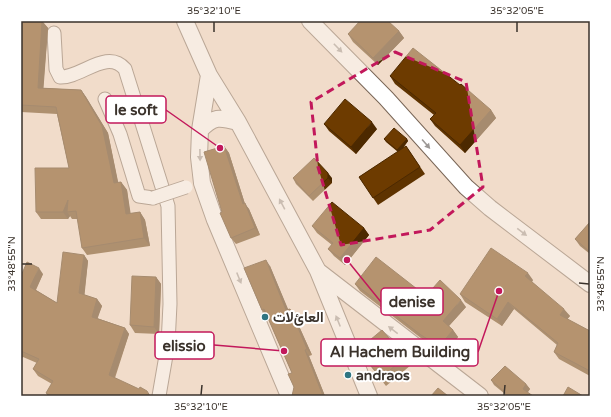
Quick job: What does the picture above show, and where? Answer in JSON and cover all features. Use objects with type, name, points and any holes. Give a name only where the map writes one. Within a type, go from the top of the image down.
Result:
[{"type":"street","points":[[185,21],[209,75],[238,122],[318,271],[369,396]]},
{"type":"street","points":[[310,21],[386,98],[466,187],[490,208],[590,284]]},
{"type":"street","points":[[54,33],[56,73],[63,78],[106,61],[116,62],[121,65],[128,76],[168,206],[170,304],[168,344],[159,396]]},
{"type":"street","points":[[209,75],[200,130],[199,157],[202,183],[218,228],[288,396]]},
{"type":"street","points":[[104,99],[120,134],[139,196],[153,198],[202,183]]},
{"type":"street","points":[[200,130],[208,122],[219,118],[238,122]]},
{"type":"street","points":[[318,271],[480,396]]},
{"type":"highlighted area","points":[[395,52],[466,82],[483,187],[430,230],[341,245],[318,167],[311,102]]},
{"type":"building","points":[[21,21],[42,21],[38,88],[81,90],[102,126],[114,183],[121,182],[126,214],[140,212],[144,238],[82,248],[76,211],[67,212],[68,200],[63,212],[36,212],[35,168],[69,168],[56,107],[21,105]]},
{"type":"building","points":[[360,21],[388,21],[399,31],[373,58],[348,34]]},
{"type":"building","points":[[413,48],[460,85],[461,84],[491,110],[460,145],[430,119],[436,113],[390,76]]},
{"type":"building","points":[[345,99],[372,122],[351,147],[324,124]]},
{"type":"building","points":[[394,128],[407,139],[397,150],[384,139]]},
{"type":"building","points":[[224,146],[243,204],[245,203],[255,228],[231,238],[220,213],[222,212],[204,152]]},
{"type":"building","points":[[406,146],[420,167],[373,198],[359,177]]},
{"type":"building","points":[[314,158],[328,173],[328,178],[309,196],[293,178]]},
{"type":"building","points":[[332,202],[364,228],[340,258],[328,249],[333,243],[312,226]]},
{"type":"building","points":[[590,222],[590,252],[575,239]]},
{"type":"building","points":[[491,248],[528,273],[525,276],[564,309],[560,315],[590,331],[590,371],[554,352],[558,343],[508,302],[497,319],[460,294]]},
{"type":"building","points":[[63,252],[84,255],[79,293],[97,299],[92,317],[125,328],[109,375],[139,389],[140,387],[147,391],[150,396],[51,396],[46,393],[53,381],[33,369],[39,359],[21,351],[21,276],[27,262],[39,268],[30,287],[57,303]]},
{"type":"building","points":[[376,257],[426,296],[440,280],[461,300],[443,321],[453,330],[442,343],[429,340],[421,335],[355,284]]},
{"type":"building","points":[[266,260],[286,310],[290,309],[307,349],[305,350],[323,396],[292,396],[294,387],[288,374],[292,373],[244,268]]},
{"type":"building","points":[[132,276],[156,277],[154,327],[130,325]]},
{"type":"building","points":[[382,330],[405,357],[381,378],[358,350]]},
{"type":"building","points":[[505,366],[526,384],[523,389],[533,396],[503,396],[506,393],[491,380]]},
{"type":"building","points":[[568,387],[583,396],[563,396]]},
{"type":"building","points":[[438,388],[448,396],[431,396]]},
{"type":"place","name":"le soft","points":[[220,148]]},
{"type":"place","name":"denise","points":[[347,260]]},
{"type":"place","name":"Al Hachem Building","points":[[499,291]]},
{"type":"place","name":"العائﻻت","points":[[265,317]]},
{"type":"place","name":"elissio","points":[[284,351]]},
{"type":"place","name":"andraos","points":[[348,375]]}]
